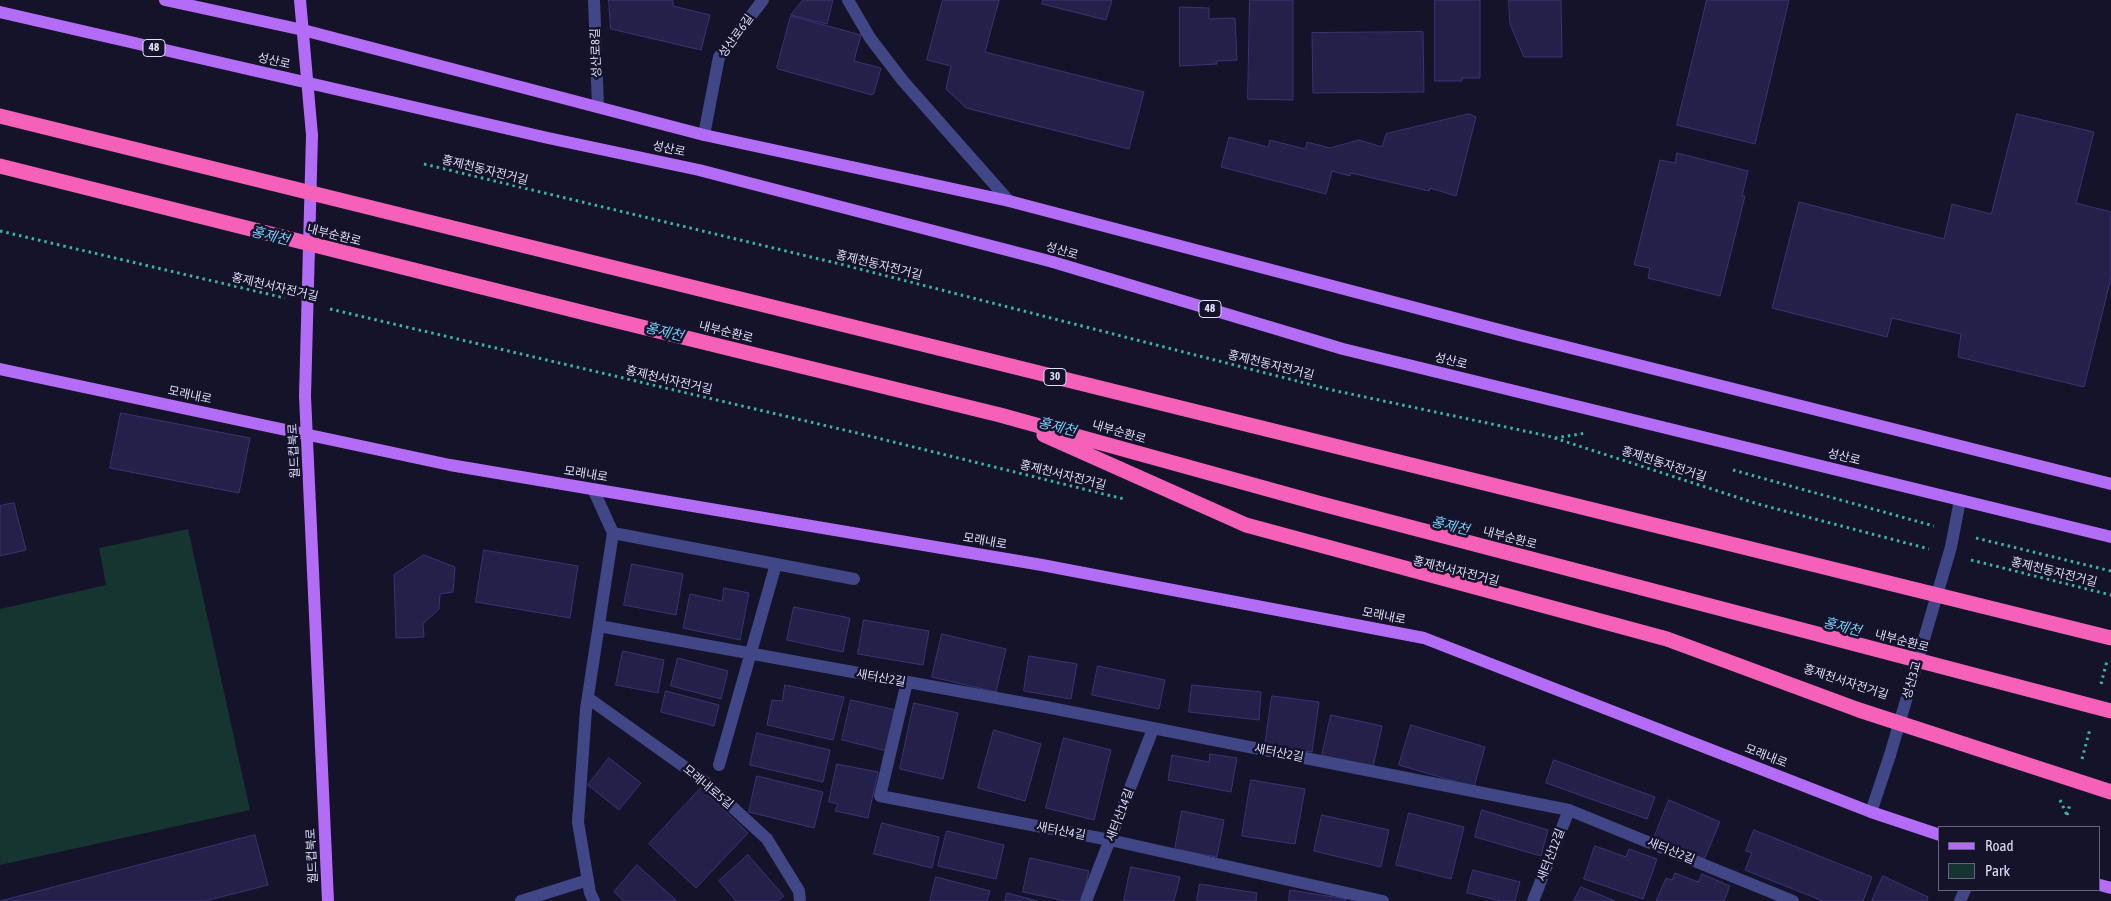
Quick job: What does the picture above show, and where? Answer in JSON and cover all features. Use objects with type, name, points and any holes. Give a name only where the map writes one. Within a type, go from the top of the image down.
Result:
[{"type":"highway","name":"30","points":[[0,116],[2111,638]]},
{"type":"highway","name":"내부순환로","points":[[0,166],[1000,415],[1318,503],[2111,711]]},
{"type":"highway","points":[[1000,415],[1246,525],[1667,639],[1859,710],[2111,792]]},
{"type":"main road","points":[[165,0],[303,30],[704,135],[1009,201],[1519,335],[2111,484]]},
{"type":"main road","name":"월드컵북로","points":[[300,0],[312,135],[304,396],[328,901]]},
{"type":"main road","name":"성산로","points":[[0,12],[548,138],[699,170],[1053,262],[1344,349],[2111,537]]},
{"type":"main road","name":"모래내로","points":[[0,369],[450,465],[1042,565],[1424,638],[1871,812],[1938,834]]},
{"type":"street","name":"성산로8길","points":[[594,0],[598,107]]},
{"type":"street","name":"성산로6길","points":[[704,135],[719,57],[763,0]]},
{"type":"street","points":[[848,0],[870,38],[904,81],[1009,201]]},
{"type":"street","points":[[592,489],[613,533],[588,698],[578,822],[588,880],[594,901]]},
{"type":"street","name":"성산3교","points":[[1871,812],[1890,755],[1951,547],[1960,500]]},
{"type":"street","points":[[613,533],[854,579]]},
{"type":"street","points":[[719,765],[776,564]]},
{"type":"street","name":"새터산2길","points":[[599,626],[907,682],[1569,810],[1793,901]]},
{"type":"street","name":"새터산4길","points":[[907,682],[880,796],[1110,840],[1383,901]]},
{"type":"street","name":"모래내로5길","points":[[588,698],[703,780],[767,839],[799,891],[800,901]]},
{"type":"street","name":"새터산14길","points":[[1086,901],[1153,729]]},
{"type":"street","name":"새터산12길","points":[[1533,901],[1569,810]]},
{"type":"street","points":[[521,901],[588,880]]},
{"type":"path","name":"홍제천동자전거길","points":[[424,164],[840,264],[1332,390],[1554,438],[1758,504],[1938,551]]},
{"type":"path","name":"홍제천서자전거길","points":[[0,231],[290,299]]},
{"type":"path","name":"홍제천서자전거길","points":[[328,308],[856,433],[1128,500]]},
{"type":"path","points":[[1554,438],[1594,431],[1584,429]]},
{"type":"path","points":[[1727,468],[1954,532],[2111,571]]},
{"type":"path","name":"홍제천동자전거길","points":[[1966,559],[2111,595]]},
{"type":"green space","points":[[188,529],[250,810],[0,865],[0,609],[106,585],[99,548]]},
{"type":"pier","points":[[0,95],[310,157],[2111,630],[2111,726],[1674,616],[1671,628],[867,423],[870,413],[0,199]]},
{"type":"building","points":[[609,0],[673,0],[673,6],[710,15],[701,50],[611,29]]},
{"type":"building","points":[[803,0],[833,0],[827,24],[791,15]]},
{"type":"building","points":[[943,0],[999,0],[985,52],[1144,92],[1129,149],[966,108],[946,89],[951,66],[927,60]]},
{"type":"building","points":[[1043,0],[1112,0],[1106,20],[1042,4]]},
{"type":"building","points":[[1250,0],[1293,0],[1293,100],[1248,99]]},
{"type":"building","points":[[1435,0],[1480,0],[1480,78],[1462,78],[1462,81],[1435,81]]},
{"type":"building","points":[[1509,0],[1561,0],[1562,57],[1524,57],[1510,24]]},
{"type":"building","points":[[1707,0],[1789,0],[1755,144],[1677,125]]},
{"type":"building","points":[[1180,7],[1209,8],[1209,19],[1235,18],[1237,60],[1217,61],[1217,64],[1180,66]]},
{"type":"building","points":[[791,16],[861,35],[854,61],[881,68],[874,93],[872,95],[778,69]]},
{"type":"building","points":[[1423,32],[1424,92],[1313,93],[1312,33]]},
{"type":"building","points":[[1469,114],[1476,117],[1456,196],[1430,188],[1429,191],[1351,173],[1350,176],[1332,171],[1326,194],[1221,167],[1229,137],[1268,147],[1270,140],[1305,149],[1307,142],[1330,148],[1359,140],[1382,147],[1386,134]]},
{"type":"building","points":[[2017,114],[2094,132],[2076,203],[2111,212],[2111,278],[2084,387],[1958,357],[1961,334],[1892,318],[1887,337],[1772,308],[1799,202],[1944,239],[1952,204],[1991,214]]},
{"type":"building","points":[[1677,153],[1748,171],[1742,196],[1745,196],[1720,296],[1648,278],[1650,268],[1634,265],[1660,160],[1675,163]]},
{"type":"building","points":[[121,413],[250,438],[239,493],[110,468]]},
{"type":"building","points":[[14,503],[26,550],[0,556],[0,506]]},
{"type":"building","points":[[484,550],[578,566],[570,618],[476,602]]},
{"type":"building","points":[[424,555],[455,567],[453,592],[440,594],[439,609],[423,624],[424,637],[396,638],[394,575]]},
{"type":"building","points":[[632,564],[683,574],[676,615],[624,605]]},
{"type":"building","points":[[724,588],[749,593],[740,640],[683,628],[690,594],[722,601]]},
{"type":"building","points":[[794,607],[850,618],[843,652],[787,640]]},
{"type":"building","points":[[864,620],[929,631],[923,665],[858,654]]},
{"type":"building","points":[[942,634],[1006,649],[996,692],[932,677]]},
{"type":"building","points":[[623,651],[664,660],[658,693],[616,685]]},
{"type":"building","points":[[1029,656],[1077,664],[1071,699],[1024,691]]},
{"type":"building","points":[[678,658],[728,671],[721,699],[671,686]]},
{"type":"building","points":[[1098,666],[1165,680],[1159,709],[1092,695]]},
{"type":"building","points":[[785,685],[844,697],[833,740],[767,725],[772,700],[782,701]]},
{"type":"building","points":[[1192,685],[1261,692],[1259,720],[1189,712]]},
{"type":"building","points":[[666,691],[719,705],[714,726],[661,712]]},
{"type":"building","points":[[1272,696],[1319,702],[1312,752],[1265,746]]},
{"type":"building","points":[[851,700],[896,710],[887,751],[842,740]]},
{"type":"building","points":[[914,703],[958,713],[943,779],[900,769]]},
{"type":"building","points":[[1331,715],[1382,726],[1373,767],[1322,756]]},
{"type":"building","points":[[1411,725],[1485,747],[1474,787],[1399,765]]},
{"type":"building","points":[[994,730],[1041,744],[1025,801],[978,788]]},
{"type":"building","points":[[757,733],[830,750],[823,782],[750,765]]},
{"type":"building","points":[[1064,738],[1111,750],[1094,820],[1046,808]]},
{"type":"building","points":[[1210,754],[1237,758],[1231,792],[1168,780],[1172,755],[1209,762]]},
{"type":"building","points":[[609,758],[641,783],[619,810],[588,785]]},
{"type":"building","points":[[1554,760],[1655,797],[1647,819],[1546,783]]},
{"type":"building","points":[[837,764],[878,772],[868,818],[835,811],[838,804],[829,802]]},
{"type":"building","points":[[757,776],[823,792],[814,828],[749,812]]},
{"type":"building","points":[[1251,780],[1305,789],[1295,844],[1242,836]]},
{"type":"building","points":[[701,788],[748,833],[696,888],[649,844]]},
{"type":"building","points":[[1669,800],[1720,822],[1704,860],[1654,838]]},
{"type":"building","points":[[1482,810],[1548,830],[1541,856],[1475,837]]},
{"type":"building","points":[[1182,811],[1224,820],[1217,857],[1175,849]]},
{"type":"building","points":[[1409,813],[1464,827],[1451,879],[1396,865]]},
{"type":"building","points":[[1322,815],[1389,830],[1381,867],[1314,851]]},
{"type":"building","points":[[882,823],[939,837],[932,868],[874,854]]},
{"type":"building","points":[[1754,830],[1872,877],[1863,901],[1823,901],[1745,870],[1752,853],[1746,851]]},
{"type":"building","points":[[947,831],[1004,845],[996,879],[938,866]]},
{"type":"building","points":[[255,835],[268,885],[205,901],[0,901]]},
{"type":"building","points":[[1595,846],[1626,857],[1629,849],[1657,859],[1643,899],[1584,879]]},
{"type":"building","points":[[748,855],[784,896],[778,901],[736,901],[719,881]]},
{"type":"building","points":[[1030,858],[1089,871],[1082,901],[1065,901],[1023,892]]},
{"type":"building","points":[[637,865],[677,901],[624,901],[614,892]]},
{"type":"building","points":[[1131,867],[1180,877],[1174,901],[1124,901]]},
{"type":"building","points":[[1473,870],[1520,882],[1515,901],[1501,901],[1467,893]]},
{"type":"building","points":[[1675,873],[1698,882],[1702,874],[1730,886],[1724,901],[1656,901],[1666,878],[1672,880]]},
{"type":"building","points":[[1883,876],[1928,897],[1927,901],[1872,901]]},
{"type":"building","points":[[936,877],[990,891],[987,901],[930,901]]},
{"type":"building","points":[[1200,884],[1257,893],[1256,901],[1197,901]]},
{"type":"building","points":[[1581,887],[1615,901],[1574,901]]},
{"type":"building","points":[[1290,890],[1346,899],[1346,901],[1289,901]]},
{"type":"building","points":[[1007,893],[1038,901],[1005,901]]},
{"type":"water label","name":"홍제천","points":[[270,236]]},
{"type":"water label","name":"홍제천","points":[[664,332]]},
{"type":"water label","name":"홍제천","points":[[1057,427]]},
{"type":"water label","name":"홍제천","points":[[1450,526]]},
{"type":"water label","name":"홍제천","points":[[1842,627]]}]
